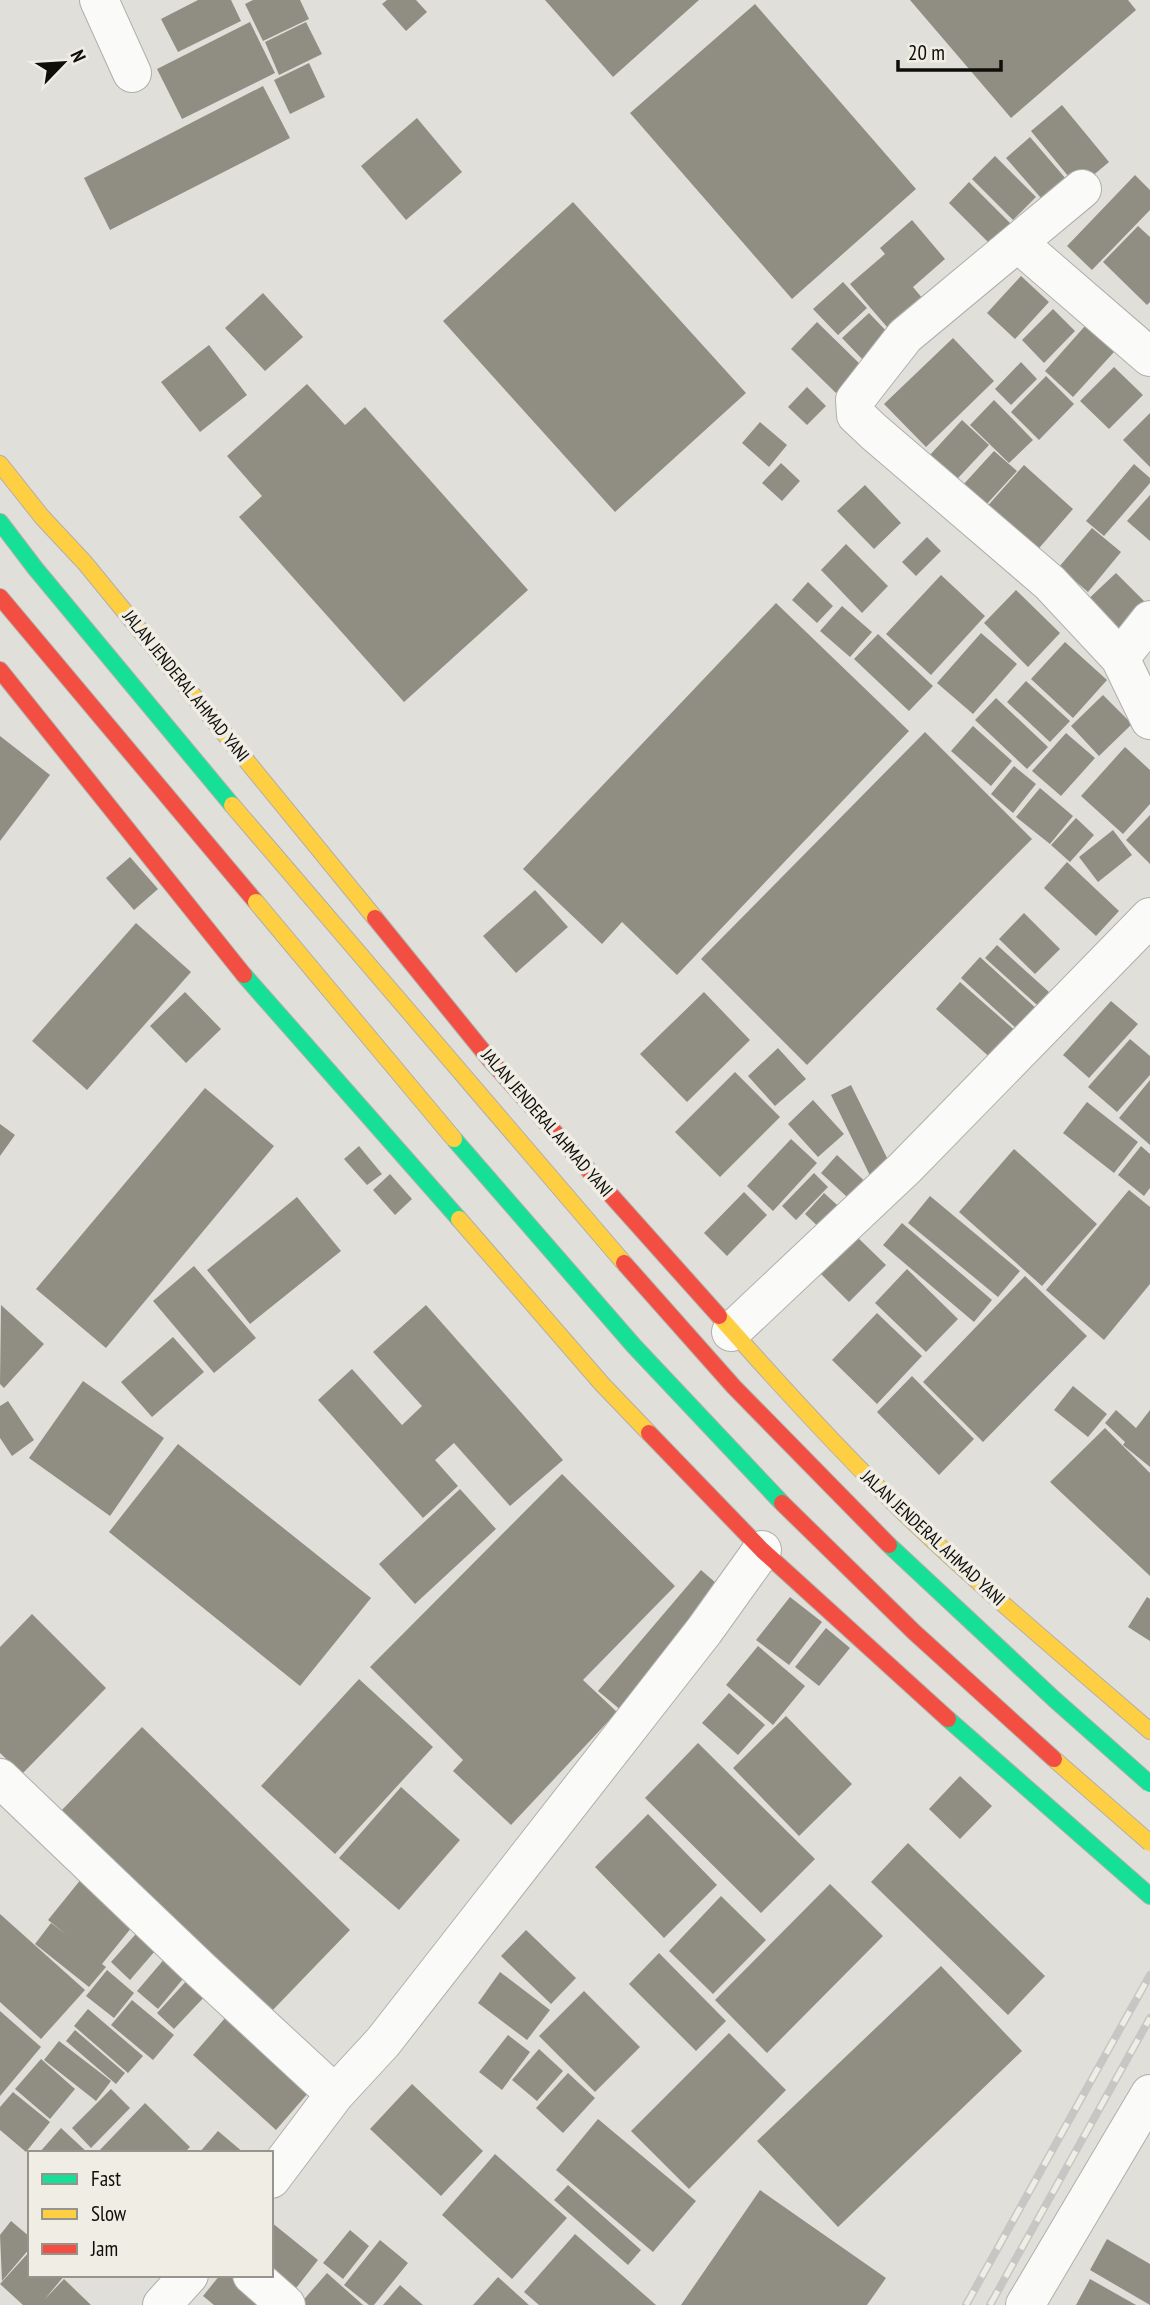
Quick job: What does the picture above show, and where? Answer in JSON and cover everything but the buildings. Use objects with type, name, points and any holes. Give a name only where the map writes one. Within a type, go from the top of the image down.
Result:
[{"type":"main road","name":"JALAN JENDERAL AHMAD YANI","points":[[0,464],[42,517],[85,563],[491,1061],[731,1332],[814,1423],[904,1513],[973,1577],[1150,1731]]},
{"type":"main road","name":"JALAN JENDERAL AHMAD YANI","points":[[0,522],[31,572],[547,1175],[734,1387],[919,1575],[1150,1784]]},
{"type":"main road","points":[[3,594],[536,1235],[691,1409],[868,1589],[1025,1735],[1150,1843]]},
{"type":"main road","points":[[0,670],[267,1003],[409,1161],[602,1384],[762,1550],[1150,1895]]},
{"type":"main road","points":[[875,1612],[901,1591],[915,1568],[914,1547],[904,1513]]},
{"type":"main road","points":[[831,1614],[853,1613]]},
{"type":"street","points":[[99,0],[132,73]]},
{"type":"street","points":[[1082,189],[905,335],[855,400],[856,415],[944,494],[1050,583],[1120,658],[1150,720]]},
{"type":"street","points":[[1018,243],[1150,358]]},
{"type":"street","points":[[1120,658],[1150,620]]},
{"type":"street","points":[[731,1332],[905,1168],[1150,917]]},
{"type":"street","points":[[273,2176],[335,2094],[383,2042],[704,1631],[762,1550]]},
{"type":"street","points":[[0,1778],[335,2094]]},
{"type":"street","points":[[1025,2305],[1150,2094]]},
{"type":"street","points":[[162,2305],[187,2277]]},
{"type":"street","points":[[254,2277],[286,2305]]},
{"type":"railway","points":[[966,2305],[1150,1975]]},
{"type":"railway","points":[[990,2305],[1150,2018]]},
{"type":"traffic: fast","points":[[0,522],[232,805]]},
{"type":"traffic: fast","points":[[244,975],[459,1219]]},
{"type":"traffic: fast","points":[[454,1139],[634,1346],[782,1503]]},
{"type":"traffic: fast","points":[[889,1545],[1054,1699],[1150,1784]]},
{"type":"traffic: fast","points":[[948,1719],[1150,1896]]},
{"type":"traffic: slow","points":[[0,464],[42,517],[85,563],[375,918]]},
{"type":"traffic: slow","points":[[232,805],[624,1263]]},
{"type":"traffic: slow","points":[[256,902],[454,1139]]},
{"type":"traffic: slow","points":[[459,1219],[602,1384],[649,1433]]},
{"type":"traffic: slow","points":[[719,1316],[856,1465],[904,1513],[1150,1731]]},
{"type":"traffic: slow","points":[[1054,1759],[1150,1843]]},
{"type":"traffic: jam","points":[[0,597],[256,902]]},
{"type":"traffic: jam","points":[[0,670],[244,975]]},
{"type":"traffic: jam","points":[[375,918],[491,1061],[719,1316]]},
{"type":"traffic: jam","points":[[624,1263],[734,1387],[889,1545]]},
{"type":"traffic: jam","points":[[649,1433],[762,1550],[948,1719]]},
{"type":"traffic: jam","points":[[782,1503],[914,1632],[1054,1759]]}]
